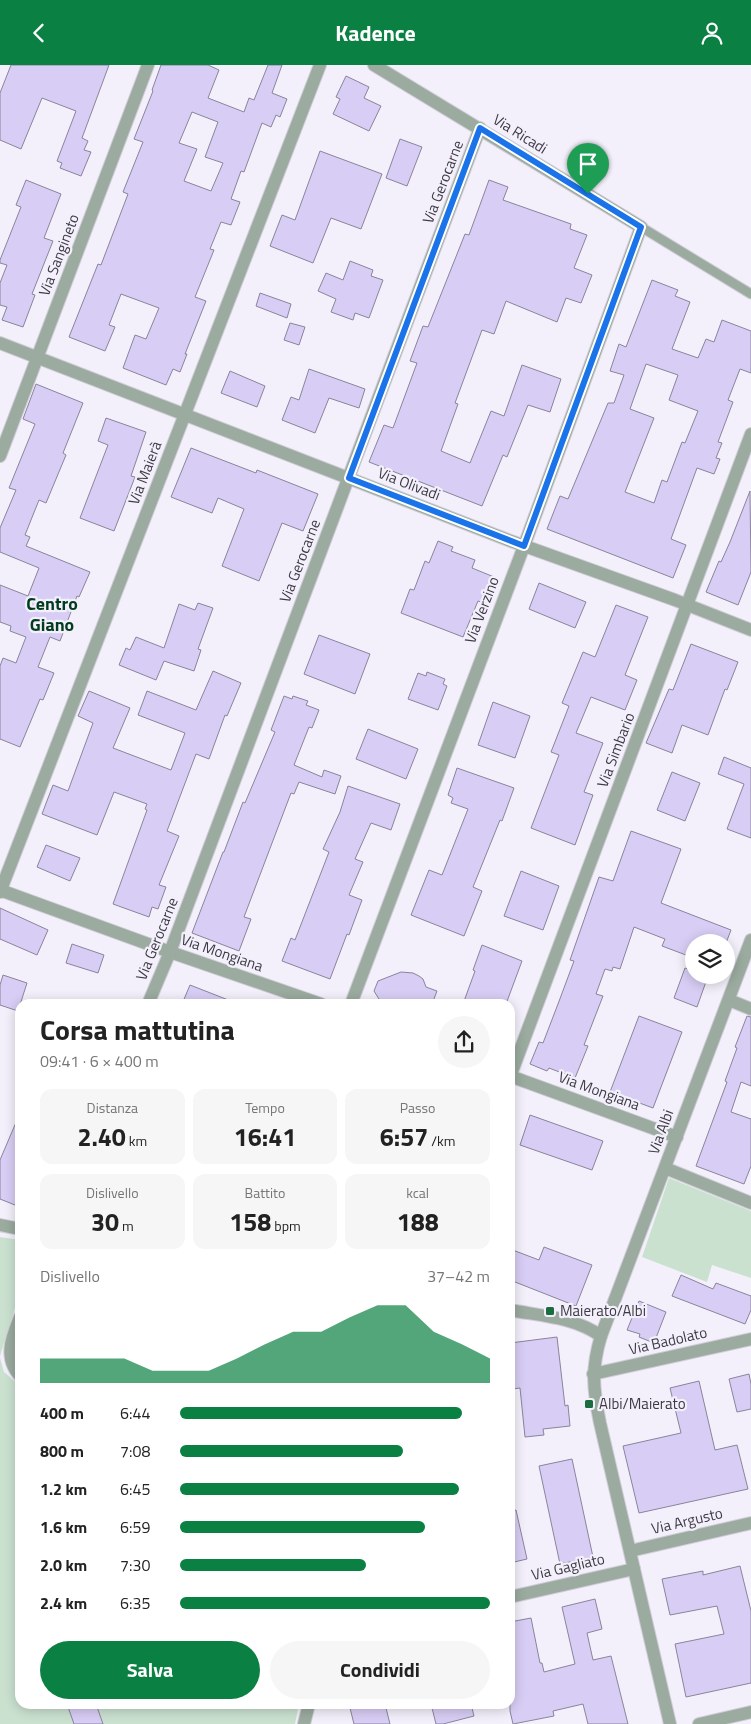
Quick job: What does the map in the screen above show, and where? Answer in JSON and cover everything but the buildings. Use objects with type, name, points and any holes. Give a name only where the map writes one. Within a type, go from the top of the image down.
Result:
[{"type":"street","name":"Via Sangineto","points":[[0,456],[148,65]]},
{"type":"street","name":"Via Maierà","points":[[0,891],[320,65]]},
{"type":"street","name":"Via Ricadi","points":[[374,65],[641,227]]},
{"type":"street","name":"Via Gerocarne","points":[[150,999],[170,952],[480,128]]},
{"type":"street","name":"Via Verzino","points":[[353,999],[524,546],[641,227]]},
{"type":"street","name":"Via Olivadi","points":[[0,343],[524,546],[688,605],[751,630]]},
{"type":"street","name":"Via Simbario","points":[[515,1063],[751,434]]},
{"type":"street","name":"Via Mongiana","points":[[0,891],[306,999]]},
{"type":"street","name":"Via Albi","points":[[670,1724],[599,1417],[593,1374],[601,1336],[751,940]]},
{"type":"street","points":[[728,1000],[751,1009]]},
{"type":"street","name":"Via Mongiana","points":[[515,1078],[677,1137]]},
{"type":"street","points":[[665,1168],[751,1203]]},
{"type":"street","points":[[0,1225],[15,1228]]},
{"type":"street","points":[[515,1311],[570,1321],[584,1326],[601,1336]]},
{"type":"street","points":[[15,1331],[10,1353],[15,1370]]},
{"type":"street","name":"Via Badolato","points":[[593,1374],[751,1339]]},
{"type":"street","name":"Via Argusto","points":[[630,1551],[751,1523]]},
{"type":"street","name":"Via Gagliato","points":[[515,1596],[634,1569]]},
{"type":"street","points":[[304,1724],[307,1709]]},
{"type":"street","points":[[699,1724],[751,1712]]},
{"type":"lane","name":"Via Ricadi","points":[[641,227],[751,294]]},
{"type":"green space","points":[[669,1178],[751,1211],[751,1278],[712,1265],[707,1282],[642,1257]]},
{"type":"green space","points":[[0,1237],[15,1239],[15,1308],[0,1356]]},
{"type":"green space","points":[[0,1358],[4,1372],[15,1382],[15,1709],[298,1709],[295,1724],[0,1724]]},
{"type":"place","name":"Maierato/Albi","points":[[550,1311]]},
{"type":"place","name":"Albi/Maierato","points":[[589,1404]]},
{"type":"district","name":"Centro Giano","points":[[52,614]]},
{"type":"route","points":[[480,128],[588,194],[641,227],[524,546],[349,478],[480,128]]}]
